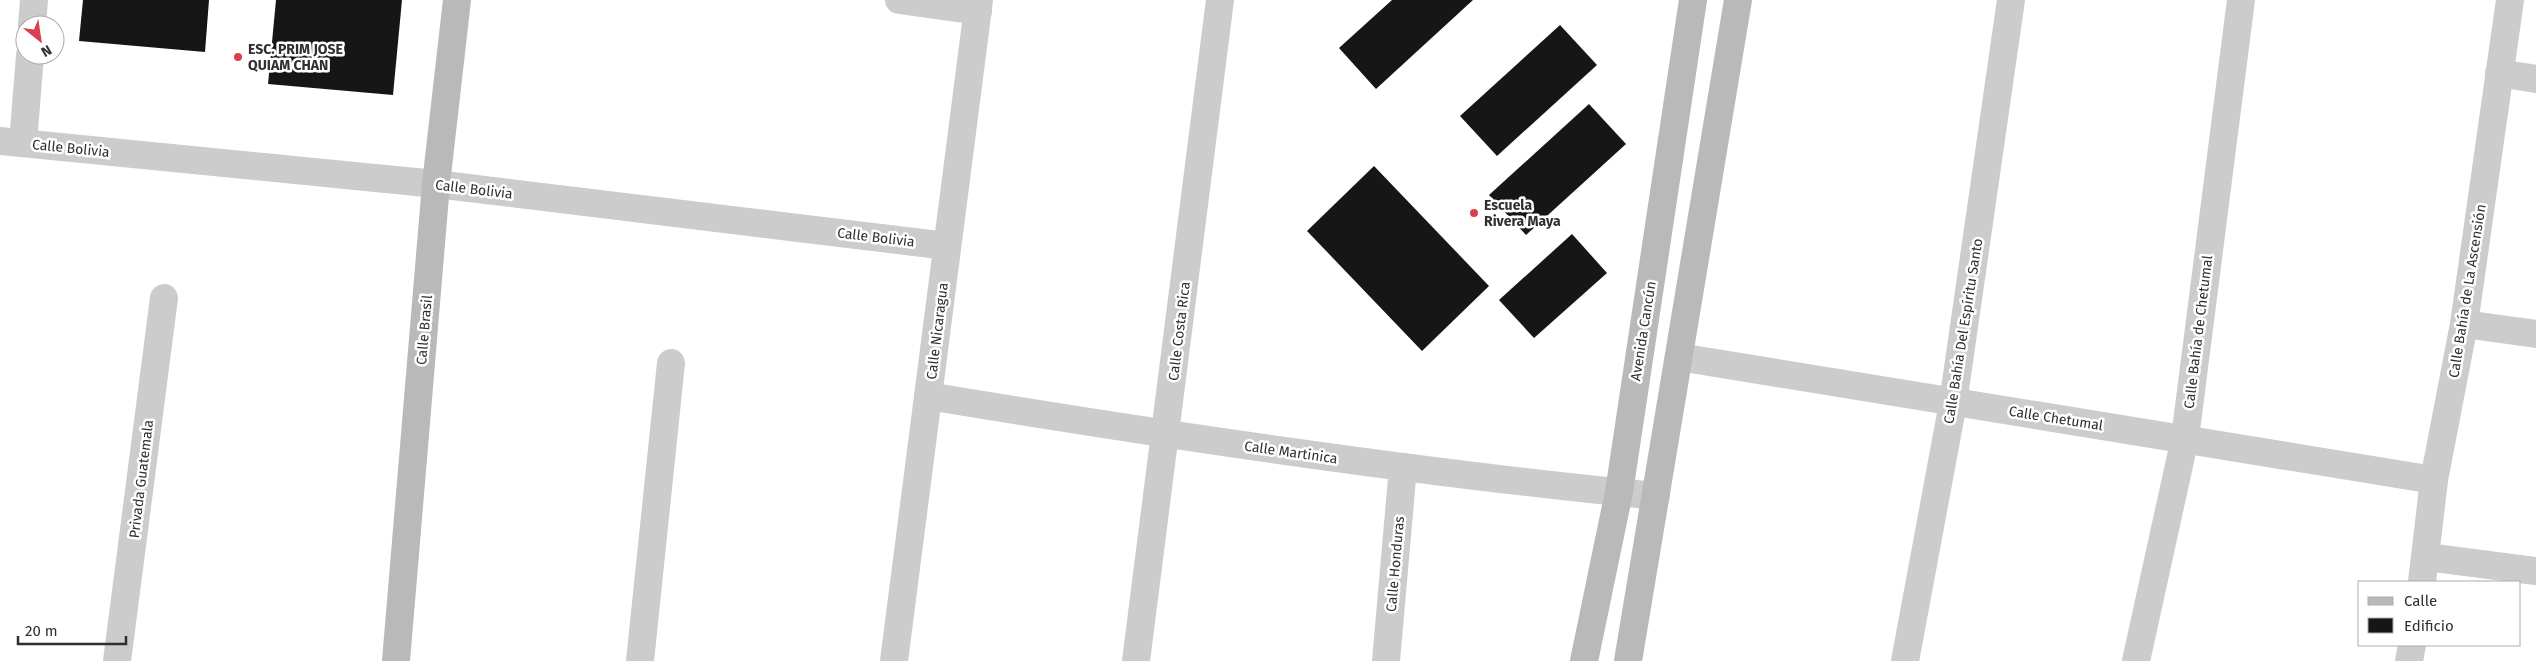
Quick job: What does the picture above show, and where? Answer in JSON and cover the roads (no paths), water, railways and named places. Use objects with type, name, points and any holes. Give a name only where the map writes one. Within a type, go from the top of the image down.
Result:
[{"type":"street","points":[[33,15],[34,0]]},
{"type":"street","name":"Calle Brasil","points":[[396,661],[436,184],[457,0]]},
{"type":"street","points":[[899,0],[978,6]]},
{"type":"street","name":"Calle Costa Rica","points":[[1136,661],[1220,0]]},
{"type":"street","name":"Avenida Cancún","points":[[1584,661],[1619,492],[1692,0]]},
{"type":"street","points":[[1628,661],[1738,0]]},
{"type":"street","name":"Calle Bahía Del Espíritu Santo","points":[[1905,661],[1953,403],[2011,0]]},
{"type":"street","name":"Calle Bahía de Chetumal","points":[[2136,661],[2185,438],[2241,0]]},
{"type":"street","name":"Calle Bahía de La Ascensión","points":[[2425,570],[2434,480],[2464,324],[2510,0]]},
{"type":"street","name":"Calle Nicaragua","points":[[894,661],[978,6]]},
{"type":"street","points":[[11,142],[28,65]]},
{"type":"street","points":[[2499,73],[2536,79]]},
{"type":"street","name":"Calle Bolivia","points":[[11,142],[436,184],[947,246]]},
{"type":"street","name":"Privada Guatemala","points":[[117,661],[164,298]]},
{"type":"street","points":[[2464,324],[2536,334]]},
{"type":"street","name":"Calle Chetumal","points":[[1679,357],[2434,480]]},
{"type":"street","points":[[640,661],[671,362]]},
{"type":"street","name":"Calle Martinica","points":[[928,396],[1166,435],[1404,467],[1656,496]]},
{"type":"street","name":"Calle Honduras","points":[[1386,661],[1404,467]]},
{"type":"street","points":[[2425,570],[2536,570]]},
{"type":"street","points":[[2409,661],[2412,646]]},
{"type":"place","name":"ESC. PRIM JOSE QUIAM CHAN","points":[[238,57]]},
{"type":"place","name":"Escuela Rivera Maya","points":[[1474,213]]}]
